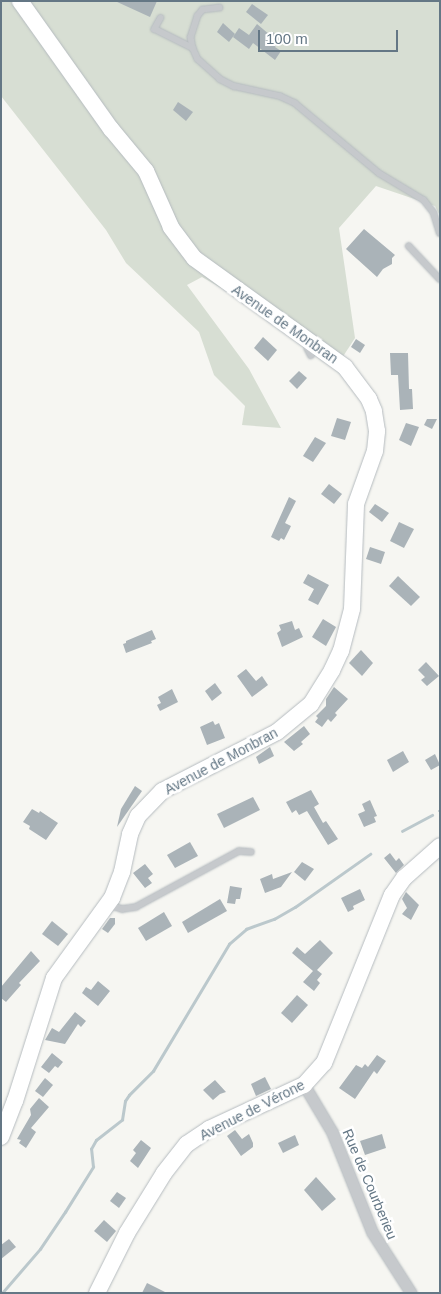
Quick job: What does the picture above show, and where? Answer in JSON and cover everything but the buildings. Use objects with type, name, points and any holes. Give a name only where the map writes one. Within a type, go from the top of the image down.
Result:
[{"type":"street","name":"Avenue de Monbran","points":[[1,1137],[15,1101],[54,978],[107,904],[119,883],[132,827],[149,802],[162,791],[277,732],[303,712],[323,686],[340,651],[352,609],[356,504],[375,451],[377,431],[374,411],[360,385],[345,367],[312,348],[194,258],[174,231],[146,171],[111,129],[20,1]]},
{"type":"street","name":"Avenue de Vérone","points":[[97,1293],[130,1228],[168,1167],[187,1144],[209,1129],[304,1086],[324,1063],[392,895],[404,878],[440,846]]},
{"type":"street","name":"Rue de Courberieu","points":[[304,1086],[332,1132],[372,1232],[411,1293]]},
{"type":"lane","points":[[220,8],[202,10],[198,16],[192,31],[193,48],[198,59],[220,79],[234,86],[280,96],[295,103],[379,173],[424,200],[434,213],[440,233]]},
{"type":"lane","points":[[160,18],[155,29],[193,48]]},
{"type":"lane","points":[[409,246],[440,279]]},
{"type":"lane","points":[[107,904],[122,909],[136,907],[239,851],[252,852]]},
{"type":"shaded area","points":[[1,1],[440,1],[440,216],[435,206],[376,186],[339,228],[355,338],[342,358],[202,277],[187,285],[249,369],[281,428],[242,425],[245,406],[214,375],[199,332],[126,263],[106,230],[1,96]]},
{"type":"waterway","points":[[402,831],[432,815]]},
{"type":"waterway","points":[[2,1293],[40,1249],[65,1212],[93,1167],[91,1149],[96,1140],[122,1120],[125,1101],[153,1071],[229,944],[246,929],[274,919],[295,907],[370,854]]}]
